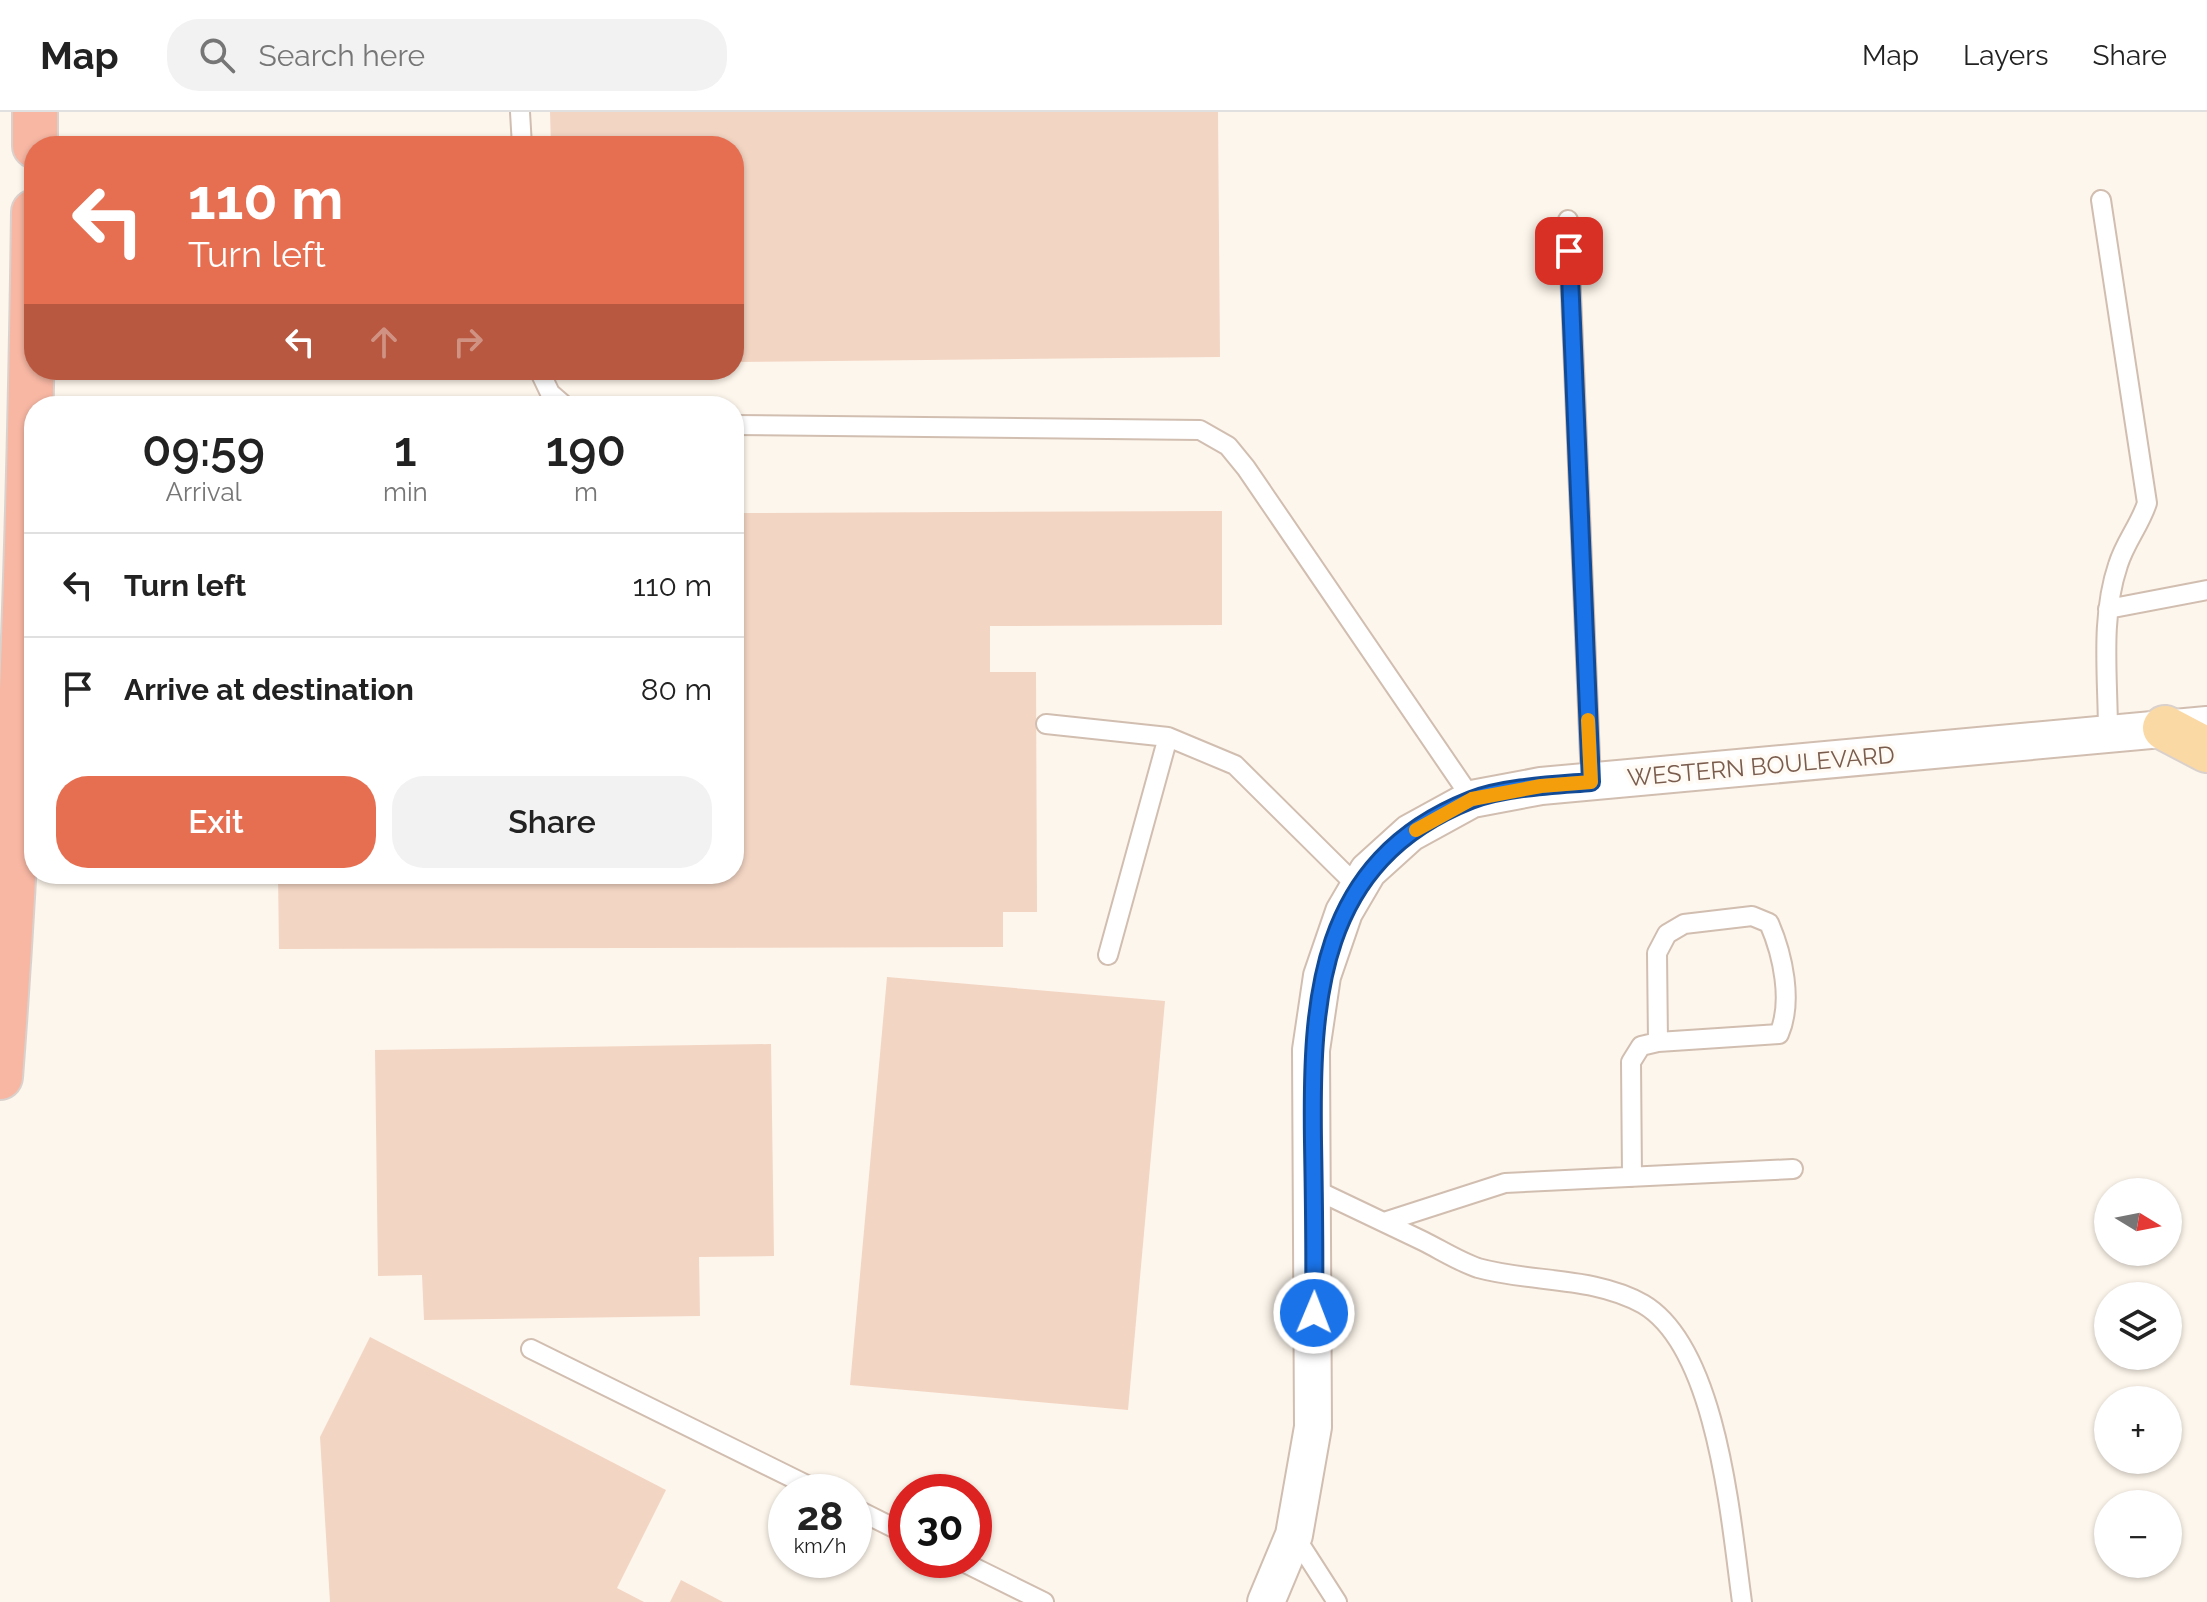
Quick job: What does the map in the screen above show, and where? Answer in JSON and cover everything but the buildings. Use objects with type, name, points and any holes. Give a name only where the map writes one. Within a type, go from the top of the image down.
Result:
[{"type":"highway","points":[[35,112],[35,136]]},
{"type":"highway","points":[[0,1077],[14,902],[24,677]]},
{"type":"main road","points":[[2186,726],[2207,750]]},
{"type":"street","name":"WESTERN BOULEVARD","points":[[1266,1602],[1294,1535],[1313,1427],[1311,1050],[1322,976],[1344,912],[1368,871],[1410,833],[1472,799],[1541,786],[2186,726]]},
{"type":"lane","points":[[520,112],[521,136]]},
{"type":"lane","points":[[2101,200],[2147,503],[2117,568],[2108,609],[2108,733]]},
{"type":"lane","points":[[1568,220],[1591,782]]},
{"type":"lane","points":[[744,425],[1200,430],[1228,446],[1246,468],[1472,799]]},
{"type":"lane","points":[[2108,609],[2207,590]]},
{"type":"lane","points":[[1046,724],[1168,737],[1235,765],[1359,888]]},
{"type":"lane","points":[[1108,955],[1168,737]]},
{"type":"lane","points":[[1632,1177],[1631,1062],[1641,1046],[1658,1042],[1779,1034],[1787,1015],[1778,943],[1769,923],[1752,916],[1684,924],[1667,934],[1657,953],[1658,1042]]},
{"type":"lane","points":[[1384,1222],[1505,1183],[1793,1169]]},
{"type":"lane","points":[[1314,1189],[1476,1267],[1576,1282],[1617,1293],[1645,1305],[1673,1332],[1696,1369],[1724,1476],[1742,1602]]},
{"type":"lane","points":[[531,1349],[784,1474]]},
{"type":"lane","points":[[1294,1535],[1337,1602]]},
{"type":"lane","points":[[992,1576],[1044,1602]]},
{"type":"slow traffic","points":[[1416,830],[1472,799],[1541,786],[1591,782],[1588,720]]},
{"type":"route","points":[[1314,1313],[1311,1050],[1322,976],[1344,912],[1368,871],[1410,833],[1472,799],[1541,786],[1591,782],[1569,251]]}]
